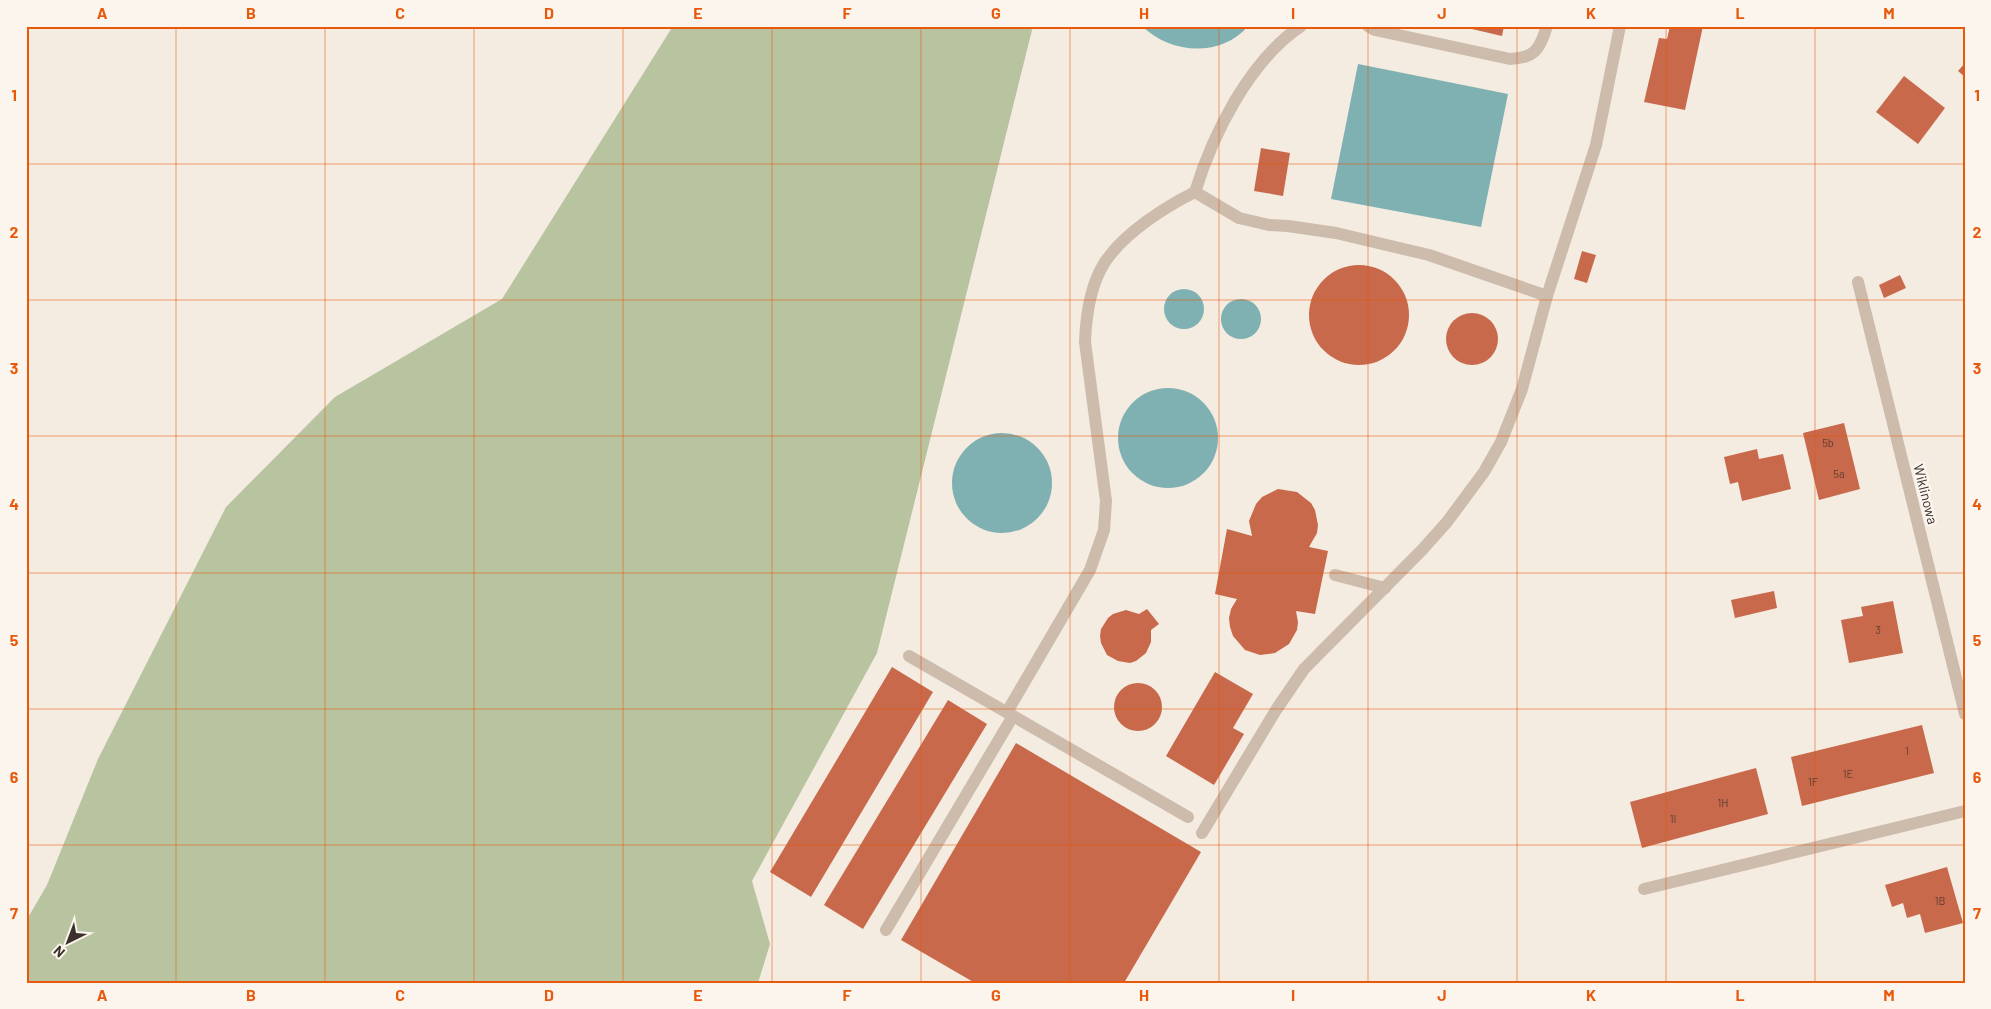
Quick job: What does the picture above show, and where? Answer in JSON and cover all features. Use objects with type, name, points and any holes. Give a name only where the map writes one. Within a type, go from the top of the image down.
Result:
[{"type":"street","points":[[886,930],[1090,570],[1104,530],[1106,502],[1085,342],[1090,300],[1096,281],[1105,262],[1131,235],[1166,207],[1196,192],[1211,147],[1236,98],[1277,46],[1301,26]]},
{"type":"street","points":[[1368,26],[1375,30],[1510,59],[1522,58],[1532,54],[1539,48],[1547,26]]},
{"type":"street","points":[[1202,832],[1276,710],[1304,669],[1448,522],[1484,472],[1501,442],[1522,389],[1547,296],[1596,145],[1620,26]]},
{"type":"street","points":[[1196,192],[1239,218],[1269,225],[1336,234],[1428,255],[1547,296]]},
{"type":"street","name":"Wiklinowa","points":[[1858,282],[1965,714]]},
{"type":"street","points":[[1335,575],[1385,588]]},
{"type":"street","points":[[909,656],[1188,818]]},
{"type":"street","points":[[1644,889],[1965,811]]},
{"type":"green space","points":[[673,26],[1033,26],[877,653],[752,881],[770,944],[758,983],[26,983],[26,921],[47,885],[98,759],[226,507],[335,397],[502,299]]},
{"type":"water","points":[[1142,26],[1248,26],[1237,36],[1224,43],[1195,49],[1167,42],[1153,35]]},
{"type":"water","points":[[1358,64],[1508,94],[1481,227],[1331,199]]},
{"type":"water","points":[[1188,289],[1195,292],[1201,298],[1204,309],[1203,317],[1195,326],[1188,329],[1180,329],[1173,326],[1165,317],[1164,305],[1167,298],[1176,290]]},
{"type":"water","points":[[1245,299],[1252,302],[1258,308],[1261,319],[1260,327],[1252,336],[1245,339],[1237,339],[1230,336],[1222,327],[1221,315],[1224,308],[1233,300]]},
{"type":"water","points":[[1168,388],[1178,389],[1196,396],[1210,410],[1217,428],[1217,448],[1210,466],[1196,480],[1178,487],[1168,488],[1158,487],[1140,480],[1126,466],[1119,448],[1118,438],[1119,428],[1126,410],[1140,396],[1158,389]]},
{"type":"water","points":[[1002,433],[1012,434],[1030,441],[1044,455],[1051,473],[1051,493],[1044,511],[1030,525],[1012,532],[1002,533],[992,532],[974,525],[960,511],[953,493],[952,483],[953,473],[960,455],[974,441],[992,434]]},
{"type":"building","points":[[1459,26],[1504,26],[1502,36]]},
{"type":"building","points":[[1670,26],[1703,26],[1685,110],[1644,102],[1659,38],[1667,39]]},
{"type":"building","points":[[1965,63],[1965,77],[1958,71]]},
{"type":"building","points":[[1904,76],[1945,108],[1918,144],[1876,112]]},
{"type":"building","points":[[1261,148],[1290,153],[1283,196],[1254,191]]},
{"type":"building","points":[[1582,251],[1596,255],[1587,283],[1574,279]]},
{"type":"building","points":[[1359,265],[1378,269],[1394,280],[1405,296],[1409,315],[1405,334],[1394,350],[1378,361],[1359,365],[1340,361],[1324,350],[1313,334],[1309,315],[1313,296],[1324,280],[1340,269]]},
{"type":"building","points":[[1900,275],[1906,288],[1884,298],[1879,285]]},
{"type":"building","points":[[1467,313],[1477,313],[1491,320],[1498,334],[1498,344],[1491,358],[1477,365],[1467,365],[1457,361],[1450,354],[1446,344],[1446,334],[1450,324],[1457,317]]},
{"type":"building","points":[[1844,423],[1860,489],[1819,500],[1803,433]]},
{"type":"building","points":[[1757,449],[1759,459],[1783,454],[1791,489],[1742,501],[1738,482],[1730,484],[1724,457]]},
{"type":"building","points":[[1278,489],[1297,492],[1311,503],[1315,510],[1318,525],[1317,533],[1309,547],[1328,551],[1315,614],[1296,611],[1297,630],[1289,644],[1275,653],[1260,655],[1245,650],[1233,636],[1229,618],[1231,609],[1237,599],[1215,594],[1227,529],[1252,536],[1249,521],[1256,504],[1262,497]]},
{"type":"building","points":[[1774,591],[1777,608],[1735,618],[1731,600]]},
{"type":"building","points":[[1893,601],[1903,653],[1849,663],[1841,620],[1863,616],[1861,607]]},
{"type":"building","points":[[1147,609],[1159,624],[1151,630],[1151,642],[1146,653],[1130,663],[1118,661],[1107,655],[1100,636],[1101,629],[1108,618],[1113,614],[1126,610],[1139,614]]},
{"type":"building","points":[[892,667],[933,692],[811,897],[770,872]]},
{"type":"building","points":[[1215,672],[1253,694],[1233,728],[1244,734],[1214,785],[1166,756]]},
{"type":"building","points":[[1133,683],[1143,683],[1152,687],[1158,693],[1161,698],[1161,716],[1152,727],[1143,731],[1133,731],[1124,727],[1118,721],[1114,712],[1114,702],[1118,693],[1124,687]]},
{"type":"building","points":[[948,700],[987,724],[863,929],[824,905]]},
{"type":"building","points":[[1922,725],[1934,773],[1802,806],[1791,757]]},
{"type":"building","points":[[1016,743],[1201,852],[1124,983],[975,983],[901,940]]},
{"type":"building","points":[[1756,768],[1768,814],[1642,848],[1630,802]]},
{"type":"building","points":[[1947,867],[1963,923],[1925,933],[1920,914],[1907,918],[1903,903],[1892,907],[1885,885]]}]
